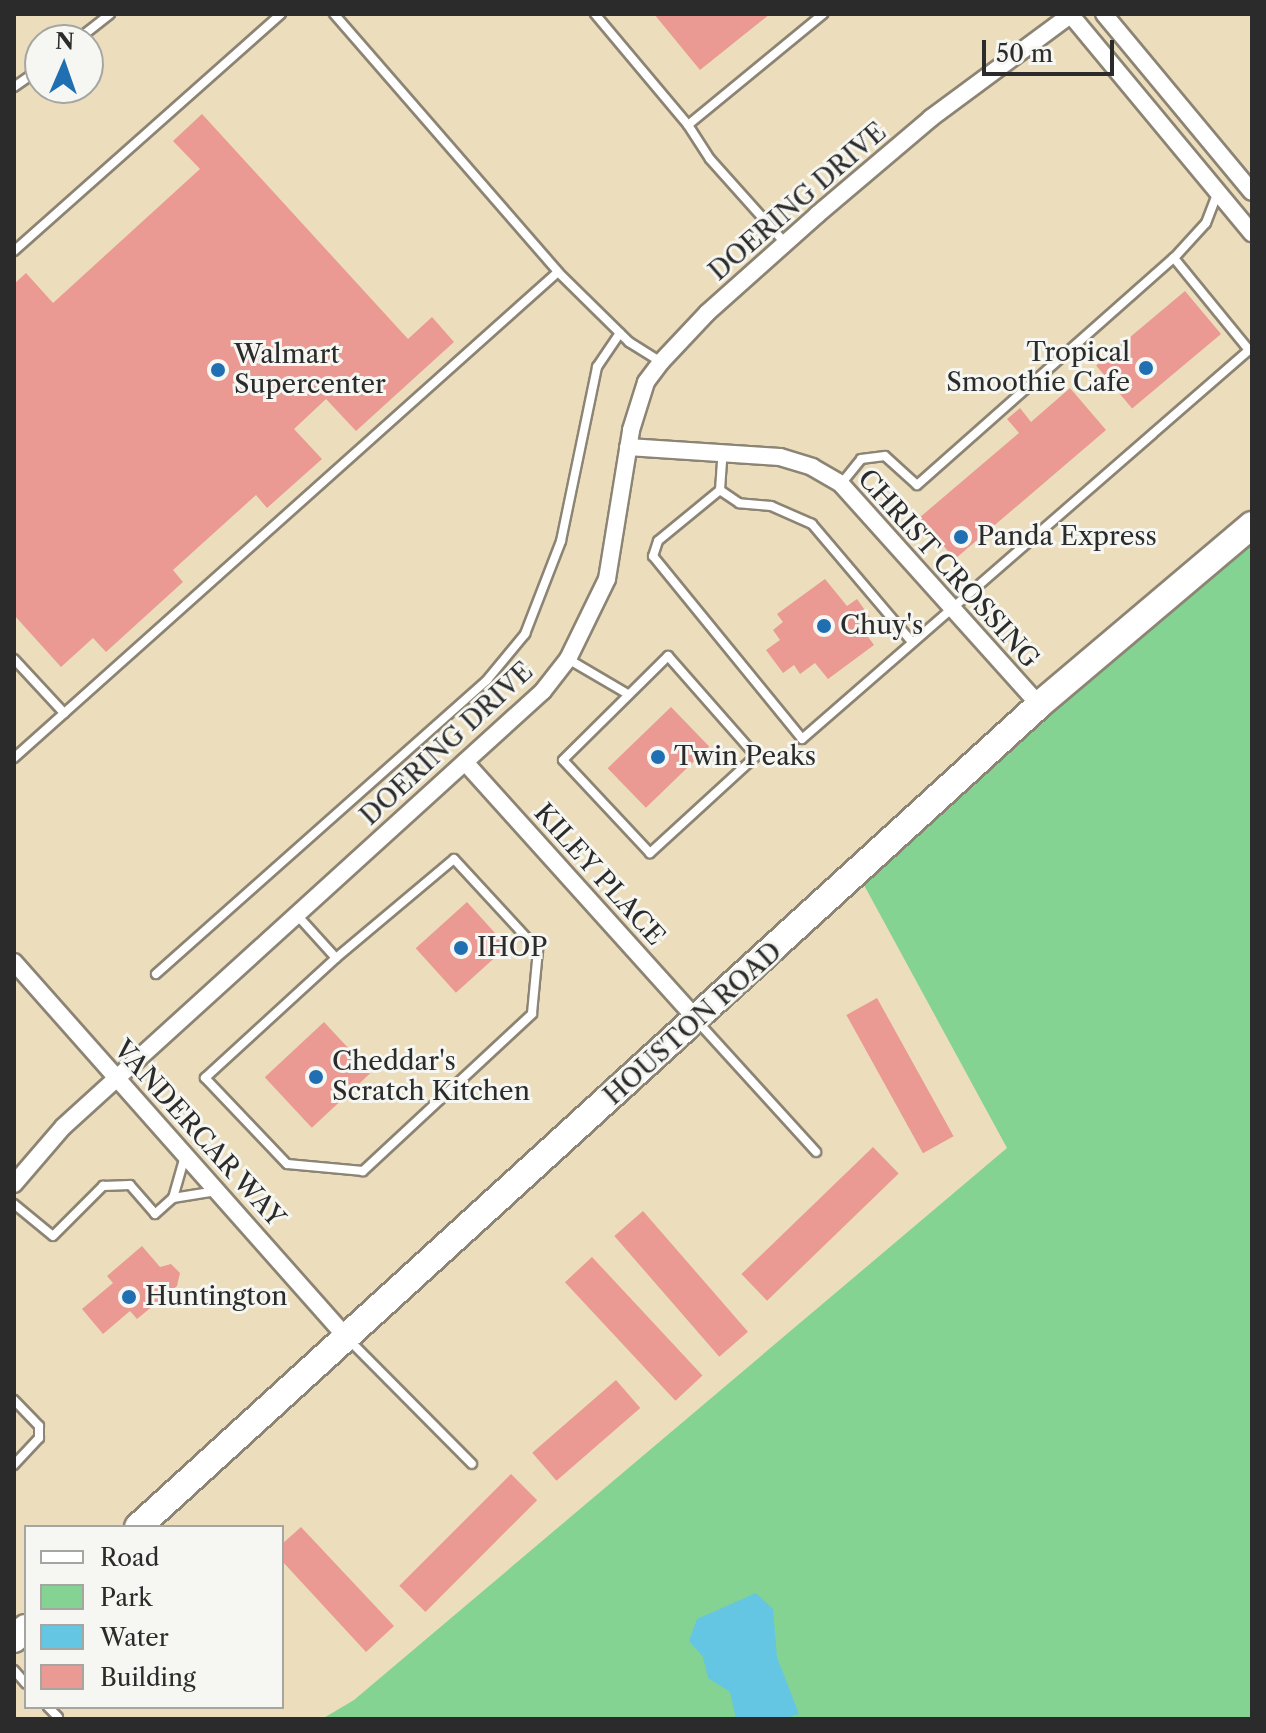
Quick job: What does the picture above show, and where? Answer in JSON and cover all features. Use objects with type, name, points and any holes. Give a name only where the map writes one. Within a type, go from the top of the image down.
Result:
[{"type":"main road","name":"HOUSTON ROAD","points":[[140,1525],[1039,705],[1252,525]]},
{"type":"street","points":[[1070,14],[1252,233]]},
{"type":"street","name":"DOERING DRIVE","points":[[14,1184],[42,1148],[529,705],[568,659],[607,579],[628,447],[646,382],[661,362],[785,243],[931,118],[1070,14]]},
{"type":"street","points":[[1104,14],[1252,192]]},
{"type":"street","name":"CHRIST CROSSING","points":[[628,447],[780,457],[841,484],[1039,705]]},
{"type":"street","name":"KILEY PLACE","points":[[465,762],[697,1020]]},
{"type":"street","name":"VANDERCAR WAY","points":[[14,962],[347,1338]]},
{"type":"lane","points":[[14,251],[281,14]]},
{"type":"lane","points":[[334,14],[558,272],[620,333],[661,362]]},
{"type":"lane","points":[[595,14],[688,125],[710,159],[785,243]]},
{"type":"lane","points":[[688,125],[823,14]]},
{"type":"lane","points":[[1234,170],[1252,170]]},
{"type":"lane","points":[[841,484],[861,459],[885,456],[917,485],[1174,258],[1206,223],[1218,191]]},
{"type":"lane","points":[[723,451],[720,490],[658,541],[653,556],[802,739],[1249,350],[1174,258]]},
{"type":"lane","points":[[14,758],[558,272]]},
{"type":"lane","points":[[156,974],[487,680],[525,634],[561,541],[594,377],[620,333]]},
{"type":"lane","points":[[720,490],[739,503],[771,506],[812,524],[912,642]]},
{"type":"lane","points":[[668,656],[756,756],[650,853],[563,760],[626,693],[668,656]]},
{"type":"lane","points":[[14,659],[64,713]]},
{"type":"lane","points":[[568,659],[626,693]]},
{"type":"lane","points":[[454,859],[538,950],[532,1014],[363,1171],[287,1164],[205,1078],[336,958],[454,859]]},
{"type":"lane","points":[[297,915],[336,958]]},
{"type":"lane","points":[[697,1020],[816,1152]]},
{"type":"lane","points":[[14,1204],[53,1236],[103,1186],[130,1185],[155,1214],[173,1198],[186,1154]]},
{"type":"lane","points":[[173,1198],[219,1191]]},
{"type":"lane","points":[[347,1338],[472,1464]]},
{"type":"lane","points":[[14,1400],[39,1426],[39,1438],[14,1465]]},
{"type":"green space","points":[[1252,525],[1252,1719],[322,1719],[354,1700],[1007,1148],[858,874]]},
{"type":"water","points":[[756,1593],[773,1609],[777,1657],[799,1714],[783,1719],[736,1719],[730,1692],[708,1678],[703,1657],[689,1641],[697,1619]]},
{"type":"building","points":[[654,14],[770,14],[700,70]]},
{"type":"building","name":"Walmart Supercenter","points":[[202,114],[408,339],[432,317],[454,342],[356,431],[326,399],[294,429],[322,459],[267,508],[256,495],[173,570],[183,582],[106,652],[93,638],[61,667],[14,615],[14,284],[26,273],[53,303],[200,169],[173,141]]},
{"type":"building","points":[[1185,291],[1221,334],[1132,408],[1096,366]]},
{"type":"building","points":[[1070,388],[1106,430],[955,559],[919,518],[1019,433],[1007,419],[1020,408],[1031,422]]},
{"type":"building","name":"Chuy's","points":[[825,579],[847,606],[857,599],[874,623],[864,631],[874,645],[828,679],[815,663],[800,674],[794,665],[783,673],[766,650],[780,640],[773,630],[783,622],[777,614]]},
{"type":"building","name":"Twin Peaks","points":[[671,707],[709,747],[646,808],[608,768]]},
{"type":"building","name":"IHOP","points":[[467,902],[507,947],[456,993],[416,948]]},
{"type":"building","points":[[877,998],[954,1136],[923,1153],[846,1015]]},
{"type":"building","name":"Cheddar's Scratch Kitchen","points":[[324,1022],[371,1072],[312,1128],[265,1077]]},
{"type":"building","points":[[873,1147],[899,1174],[767,1301],[741,1274]]},
{"type":"building","points":[[643,1211],[748,1332],[719,1357],[614,1236]]},
{"type":"building","name":"Huntington","points":[[142,1246],[160,1267],[171,1264],[180,1273],[177,1286],[137,1319],[130,1311],[103,1334],[82,1309],[113,1283],[107,1276]]},
{"type":"building","points":[[592,1257],[702,1375],[675,1401],[565,1282]]},
{"type":"building","points":[[616,1380],[640,1408],[557,1481],[532,1453]]},
{"type":"building","points":[[511,1474],[537,1500],[425,1612],[399,1586]]},
{"type":"building","points":[[301,1527],[394,1626],[366,1652],[284,1563],[284,1542]]},
{"type":"place","name":"Tropical Smoothie Cafe","points":[[1146,368]]},
{"type":"place","name":"Walmart Supercenter","points":[[218,370]]},
{"type":"place","name":"Panda Express","points":[[961,537]]},
{"type":"place","name":"Chuy's","points":[[824,626]]},
{"type":"place","name":"Twin Peaks","points":[[658,757]]},
{"type":"place","name":"IHOP","points":[[461,948]]},
{"type":"place","name":"Cheddar's Scratch Kitchen","points":[[316,1077]]},
{"type":"place","name":"Huntington","points":[[129,1297]]}]
